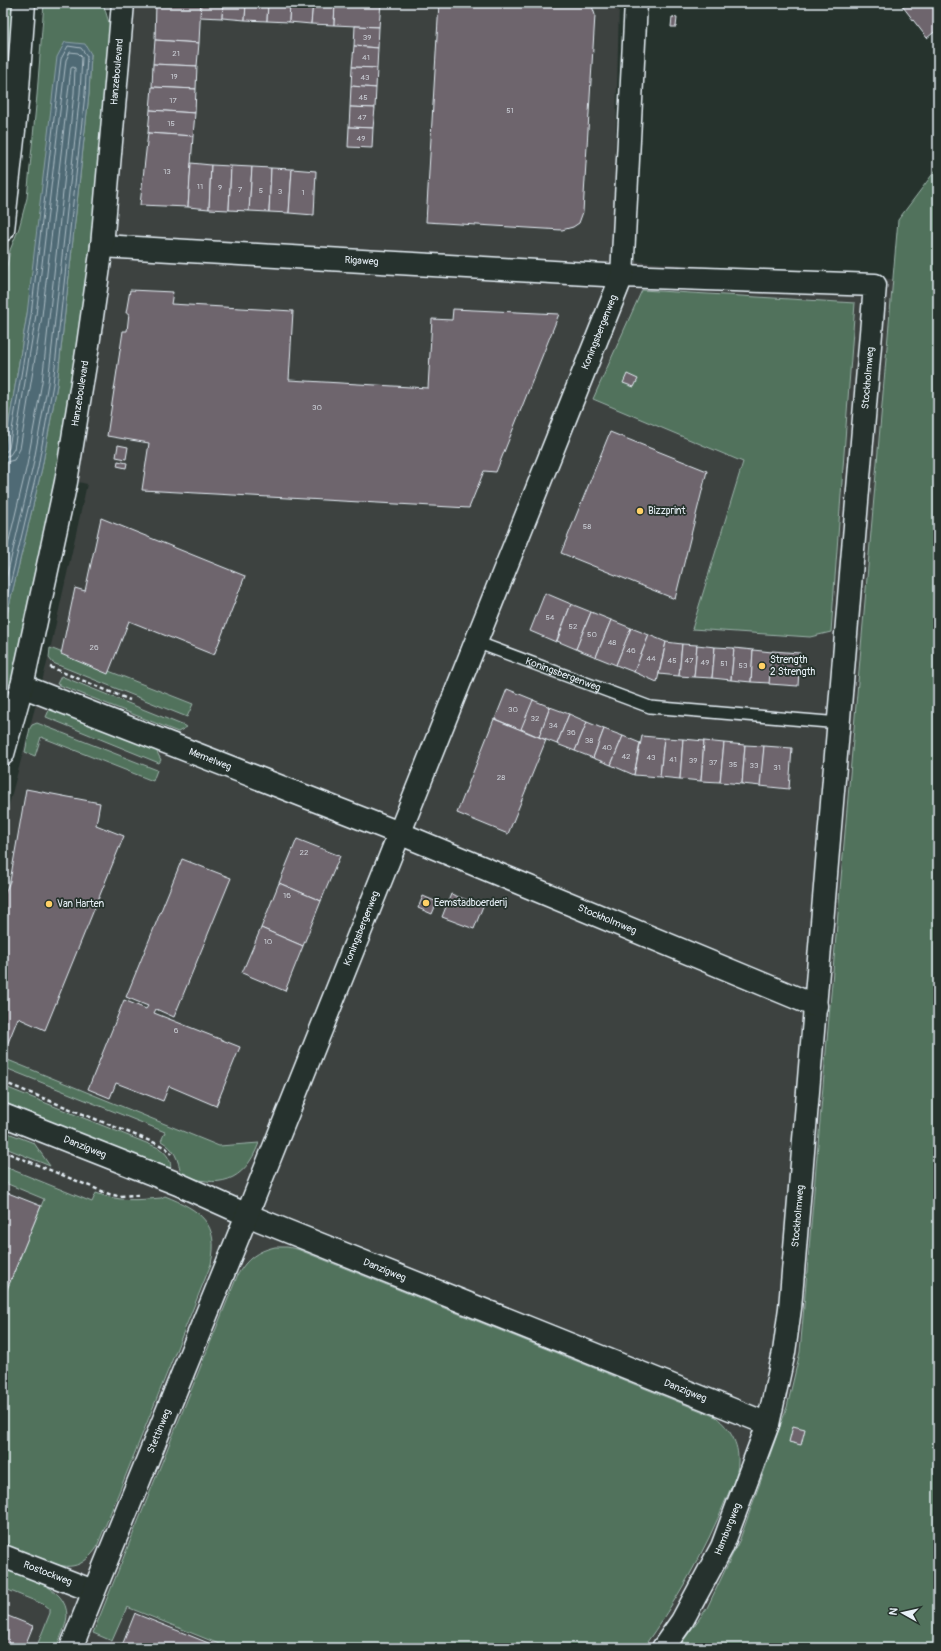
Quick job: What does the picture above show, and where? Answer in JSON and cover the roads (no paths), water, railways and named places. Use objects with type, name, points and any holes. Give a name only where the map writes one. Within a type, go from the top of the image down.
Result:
[{"type":"street","points":[[3,230],[17,103],[24,3]]},
{"type":"street","name":"Hanzeboulevard","points":[[3,754],[22,686],[66,482],[87,352],[102,246],[123,3]]},
{"type":"street","name":"Koningsbergenweg","points":[[247,1215],[622,276],[636,3]]},
{"type":"street","name":"Rigaweg","points":[[102,246],[622,276]]},
{"type":"street","name":"Stockholmweg","points":[[622,276],[875,285],[840,723],[790,1308],[784,1352],[768,1424]]},
{"type":"street","name":"Memelweg","points":[[22,686],[399,833]]},
{"type":"street","name":"Stockholmweg","points":[[399,833],[816,1006]]},
{"type":"street","name":"Danzigweg","points":[[3,1114],[178,1184],[247,1215],[768,1424]]},
{"type":"street","name":"Stettinweg","points":[[71,1648],[247,1215]]},
{"type":"street","name":"Hamburgweg","points":[[663,1648],[682,1621],[722,1547],[768,1424]]},
{"type":"street","name":"Rostockweg","points":[[3,1556],[93,1591]]},
{"type":"lane","name":"Koningsbergenweg","points":[[476,642],[650,707],[840,723]]},
{"type":"water","points":[[65,42],[85,44],[91,54],[89,94],[57,385],[42,468],[3,631],[3,459],[27,314],[57,57]]},
{"type":"place","name":"Bizzprint","points":[[640,511]]},
{"type":"place","name":"Strength 2 Strength","points":[[762,666]]},
{"type":"place","name":"Eemstadboerderij","points":[[426,903]]},
{"type":"place","name":"Van Harten","points":[[49,904]]}]
